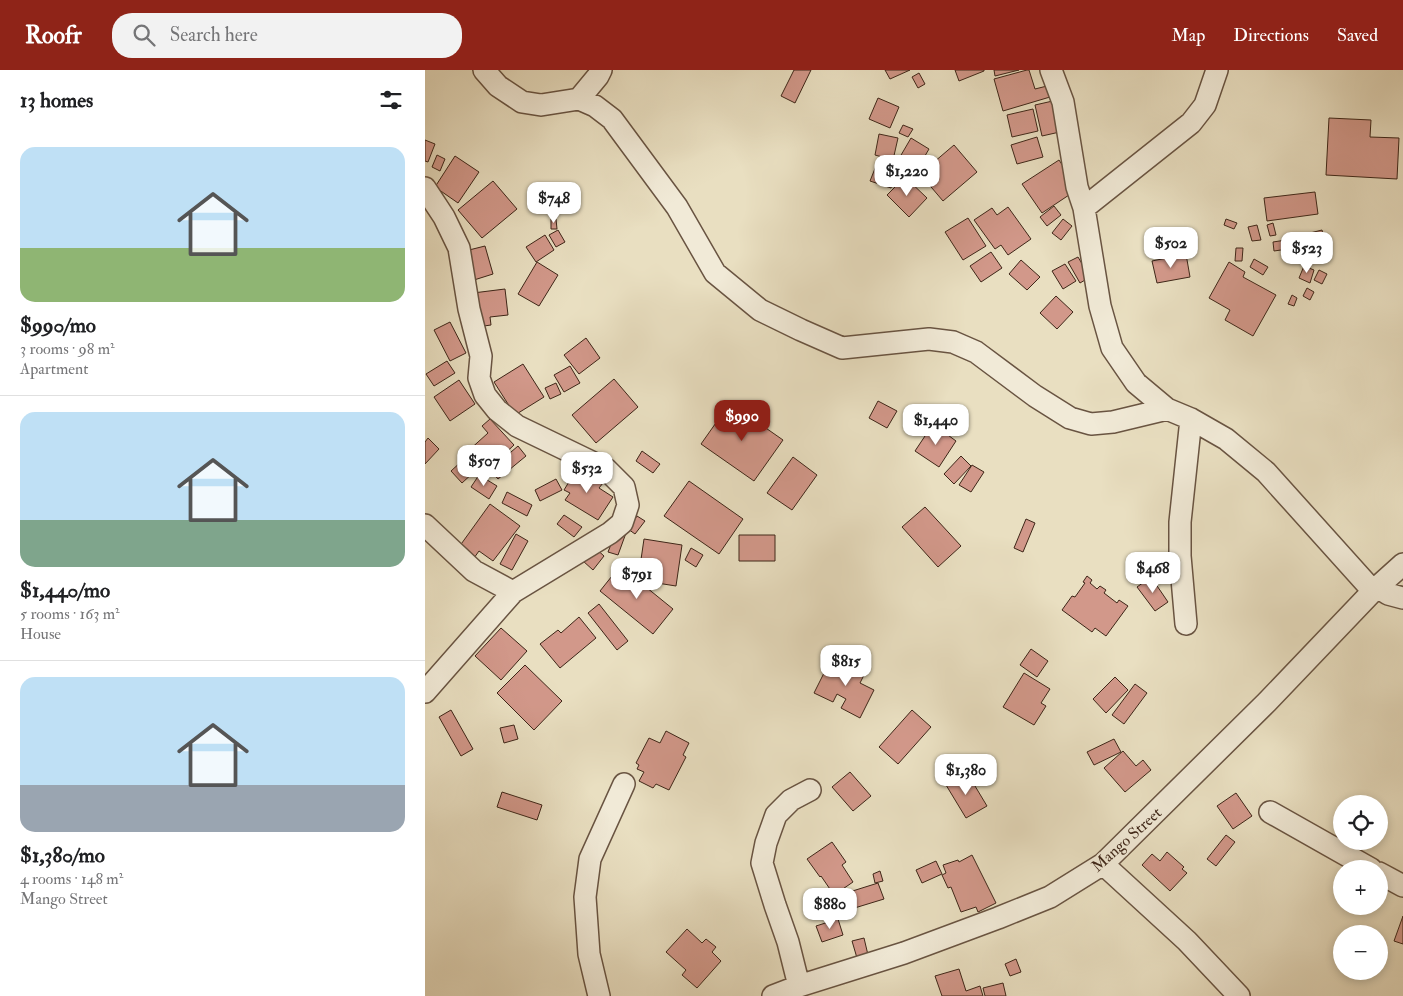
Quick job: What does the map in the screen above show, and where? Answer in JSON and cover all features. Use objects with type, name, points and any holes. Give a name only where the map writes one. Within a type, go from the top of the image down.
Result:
[{"type":"street","points":[[484,70],[498,86],[522,102],[541,105],[579,99],[595,106],[612,119],[677,207],[715,273],[760,310],[842,348],[929,339],[953,342],[976,352],[1035,396],[1070,418],[1091,424],[1113,422],[1167,409]]},
{"type":"street","points":[[579,99],[599,76],[601,70]]},
{"type":"street","points":[[1051,70],[1063,102],[1068,142],[1073,158],[1077,187],[1084,208],[1100,306],[1112,348],[1136,383],[1167,409],[1191,419],[1226,439],[1266,472],[1375,589],[1403,598]]},
{"type":"street","points":[[1084,208],[1191,124],[1205,106],[1217,70]]},
{"type":"street","points":[[425,188],[444,217],[459,248],[469,309],[481,356],[479,378],[485,395],[497,410],[517,426],[607,469],[624,487],[628,505],[622,523],[610,533],[513,592],[425,692]]},
{"type":"street","points":[[1186,624],[1180,556],[1180,522],[1191,419]]},
{"type":"street","points":[[425,524],[474,571],[513,592]]},
{"type":"street","name":"Mango Street","points":[[773,996],[904,953],[998,918],[1049,897],[1103,864],[1267,702],[1375,589],[1403,564]]},
{"type":"street","points":[[599,996],[589,954],[585,897],[590,859],[624,784]]},
{"type":"street","points":[[799,986],[788,942],[763,863],[766,843],[777,815],[791,800],[810,790]]},
{"type":"street","points":[[1269,812],[1355,860]]},
{"type":"street","points":[[1103,864],[1187,940],[1239,996]]},
{"type":"street","points":[[1388,878],[1403,886]]},
{"type":"building","points":[[794,70],[811,70],[795,103],[781,96]]},
{"type":"building","points":[[885,70],[910,70],[890,79]]},
{"type":"building","points":[[955,70],[984,70],[984,71],[959,81]]},
{"type":"building","points":[[994,70],[1019,70],[995,76]]},
{"type":"building","points":[[1029,70],[1035,89],[1047,86],[1050,97],[1003,111],[994,79]]},
{"type":"building","points":[[919,73],[925,84],[918,88],[912,77]]},
{"type":"building","points":[[878,98],[899,107],[890,128],[869,119]]},
{"type":"building","points":[[1066,98],[1073,129],[1042,136],[1035,105]]},
{"type":"building","points":[[1033,109],[1038,131],[1012,137],[1007,115]]},
{"type":"building","points":[[1329,118],[1371,120],[1370,137],[1399,138],[1397,179],[1326,175]]},
{"type":"building","points":[[903,125],[913,129],[908,137],[899,133]]},
{"type":"building","points":[[879,134],[898,138],[893,160],[875,155]]},
{"type":"building","points":[[1037,137],[1043,157],[1017,164],[1011,145]]},
{"type":"building","points":[[911,138],[929,149],[915,173],[897,162]]},
{"type":"building","points":[[425,140],[435,144],[428,162],[425,161]]},
{"type":"building","points":[[954,145],[977,172],[943,201],[920,174]]},
{"type":"building","points":[[437,155],[445,159],[440,171],[432,167]]},
{"type":"building","points":[[455,156],[479,172],[458,203],[435,187]]},
{"type":"building","points":[[1059,160],[1078,189],[1042,213],[1022,184]]},
{"type":"building","points":[[876,166],[896,173],[891,188],[870,181]]},
{"type":"building","points":[[905,177],[927,198],[909,217],[887,195]]},
{"type":"building","points":[[493,181],[517,209],[482,238],[458,210]]},
{"type":"building","points":[[1315,192],[1318,214],[1267,221],[1264,198]]},
{"type":"building","points":[[1054,206],[1061,215],[1047,226],[1040,217]]},
{"type":"building","points":[[1008,207],[1031,239],[1008,255],[1001,245],[995,249],[974,220],[992,208],[997,215]]},
{"type":"building","points":[[968,218],[986,246],[963,260],[945,232]]},
{"type":"building","points":[[551,219],[556,219],[557,229],[551,229]]},
{"type":"building","points":[[1063,219],[1072,226],[1061,240],[1052,233]]},
{"type":"building","points":[[1226,219],[1237,223],[1234,229],[1224,225]]},
{"type":"building","points":[[1273,223],[1276,235],[1270,236],[1267,225]]},
{"type":"building","points":[[1257,225],[1261,240],[1252,241],[1248,227]]},
{"type":"building","points":[[558,230],[565,242],[556,247],[549,235]]},
{"type":"building","points":[[1322,230],[1327,250],[1303,257],[1298,236]]},
{"type":"building","points":[[545,235],[554,250],[536,262],[526,247]]},
{"type":"building","points":[[1286,240],[1288,249],[1274,251],[1273,242]]},
{"type":"building","points":[[485,246],[493,274],[474,280],[465,251]]},
{"type":"building","points":[[1236,248],[1243,248],[1242,261],[1235,261]]},
{"type":"building","points":[[991,252],[1002,268],[981,282],[970,266]]},
{"type":"building","points":[[1186,254],[1190,277],[1157,283],[1152,261]]},
{"type":"building","points":[[1078,257],[1090,277],[1080,283],[1068,262]]},
{"type":"building","points":[[1254,259],[1268,267],[1263,275],[1250,267]]},
{"type":"building","points":[[1021,260],[1040,277],[1027,290],[1009,274]]},
{"type":"building","points":[[537,262],[558,275],[539,306],[518,294]]},
{"type":"building","points":[[1229,262],[1245,272],[1243,277],[1276,295],[1253,336],[1225,320],[1230,310],[1209,298]]},
{"type":"building","points":[[1065,264],[1076,281],[1063,289],[1052,271]]},
{"type":"building","points":[[1304,266],[1314,270],[1310,283],[1299,278]]},
{"type":"building","points":[[1319,270],[1327,274],[1322,284],[1314,280]]},
{"type":"building","points":[[1307,288],[1314,292],[1310,300],[1303,296]]},
{"type":"building","points":[[505,289],[508,315],[490,317],[491,325],[477,327],[473,293]]},
{"type":"building","points":[[1292,295],[1297,298],[1294,306],[1288,304]]},
{"type":"building","points":[[1056,296],[1073,312],[1057,329],[1040,313]]},
{"type":"building","points":[[450,322],[466,353],[450,361],[434,330]]},
{"type":"building","points":[[586,338],[600,358],[579,374],[564,355]]},
{"type":"building","points":[[447,361],[455,373],[434,386],[426,374]]},
{"type":"building","points":[[523,364],[544,397],[515,415],[494,382]]},
{"type":"building","points":[[570,366],[580,383],[564,392],[554,375]]},
{"type":"building","points":[[614,379],[638,407],[596,443],[572,415]]},
{"type":"building","points":[[459,380],[475,404],[450,421],[434,397]]},
{"type":"building","points":[[556,383],[561,394],[550,399],[545,388]]},
{"type":"building","points":[[878,401],[897,411],[887,428],[869,418]]},
{"type":"building","points":[[730,403],[783,440],[754,481],[701,444]]},
{"type":"building","points":[[490,419],[514,445],[485,472],[467,452],[488,433],[482,426]]},
{"type":"building","points":[[933,424],[956,441],[939,467],[915,451]]},
{"type":"building","points":[[428,438],[439,449],[425,464],[425,442]]},
{"type":"building","points":[[518,446],[526,456],[498,479],[490,470]]},
{"type":"building","points":[[642,451],[660,464],[653,473],[636,461]]},
{"type":"building","points":[[961,456],[971,466],[954,484],[944,474]]},
{"type":"building","points":[[793,457],[817,475],[792,510],[767,493]]},
{"type":"building","points":[[463,460],[474,472],[462,483],[451,471]]},
{"type":"building","points":[[972,465],[984,472],[971,492],[959,485]]},
{"type":"building","points":[[578,467],[603,483],[599,488],[613,497],[598,520],[565,500],[570,493],[564,490]]},
{"type":"building","points":[[479,475],[497,486],[489,499],[471,487]]},
{"type":"building","points":[[556,479],[562,490],[540,501],[535,490]]},
{"type":"building","points":[[689,481],[743,519],[719,554],[664,516]]},
{"type":"building","points":[[507,492],[532,505],[527,516],[502,503]]},
{"type":"building","points":[[490,504],[520,526],[493,561],[479,551],[474,558],[459,547]]},
{"type":"building","points":[[925,507],[961,546],[938,567],[902,527]]},
{"type":"building","points":[[564,515],[582,527],[574,537],[557,524]]},
{"type":"building","points":[[637,516],[645,521],[635,534],[628,529]]},
{"type":"building","points":[[1026,519],[1035,523],[1023,552],[1014,548]]},
{"type":"building","points":[[617,529],[626,533],[618,555],[608,552]]},
{"type":"building","points":[[516,534],[528,541],[512,570],[500,564]]},
{"type":"building","points":[[739,535],[775,535],[775,561],[739,561]]},
{"type":"building","points":[[644,539],[682,545],[676,586],[638,580]]},
{"type":"building","points":[[594,547],[604,556],[593,570],[583,561]]},
{"type":"building","points":[[691,548],[703,555],[696,567],[685,560]]},
{"type":"building","points":[[620,566],[673,609],[653,634],[600,591]]},
{"type":"building","points":[[1087,576],[1092,580],[1090,583],[1097,589],[1100,586],[1106,590],[1104,593],[1117,603],[1119,600],[1128,606],[1106,636],[1095,628],[1092,632],[1062,610],[1072,596],[1075,597],[1085,583],[1083,582]]},
{"type":"building","points":[[1151,577],[1168,602],[1155,611],[1137,587]]},
{"type":"building","points":[[599,604],[628,641],[617,650],[588,613]]},
{"type":"building","points":[[579,617],[596,638],[560,668],[540,644],[558,630],[561,633]]},
{"type":"building","points":[[501,628],[527,651],[501,680],[475,656]]},
{"type":"building","points":[[1031,649],[1048,661],[1037,677],[1020,665]]},
{"type":"building","points":[[847,659],[867,669],[860,683],[874,690],[860,718],[841,708],[846,699],[837,694],[833,702],[814,693],[829,663],[842,669]]},
{"type":"building","points":[[525,665],[562,701],[534,730],[497,693]]},
{"type":"building","points":[[1024,673],[1050,689],[1041,703],[1046,706],[1034,725],[1003,707]]},
{"type":"building","points":[[1115,677],[1128,690],[1106,713],[1093,699]]},
{"type":"building","points":[[1135,684],[1147,693],[1124,724],[1112,715]]},
{"type":"building","points":[[451,710],[473,749],[461,756],[439,717]]},
{"type":"building","points":[[912,710],[931,727],[898,764],[879,747]]},
{"type":"building","points":[[514,725],[518,739],[504,743],[500,728]]},
{"type":"building","points":[[666,731],[689,743],[683,755],[686,757],[669,790],[656,784],[653,788],[639,781],[644,772],[637,769],[639,765],[636,763],[649,738],[660,743]]},
{"type":"building","points":[[1114,739],[1121,752],[1094,765],[1087,752]]},
{"type":"building","points":[[1123,751],[1136,766],[1143,760],[1151,770],[1125,792],[1104,768]]},
{"type":"building","points":[[850,772],[871,796],[853,811],[832,787]]},
{"type":"building","points":[[964,775],[969,783],[972,781],[987,806],[966,818],[946,785]]},
{"type":"building","points":[[502,792],[542,805],[537,820],[497,807]]},
{"type":"building","points":[[1236,793],[1252,816],[1233,829],[1217,806]]},
{"type":"building","points":[[1226,835],[1235,842],[1216,866],[1207,859]]},
{"type":"building","points":[[832,842],[846,862],[842,865],[853,882],[834,895],[807,859]]},
{"type":"building","points":[[1167,852],[1184,867],[1182,869],[1187,873],[1170,891],[1142,865],[1152,854],[1160,861]]},
{"type":"building","points":[[972,855],[996,903],[978,912],[976,907],[961,912],[951,887],[948,888],[942,875],[946,873],[943,865],[958,860],[959,862]]},
{"type":"building","points":[[936,861],[942,874],[922,883],[916,870]]},
{"type":"building","points":[[880,871],[883,881],[875,883],[873,874]]},
{"type":"building","points":[[878,883],[884,899],[848,910],[843,894]]},
{"type":"building","points":[[1403,916],[1403,944],[1394,941]]},
{"type":"building","points":[[838,919],[843,935],[822,942],[816,926]]},
{"type":"building","points":[[687,929],[702,943],[706,939],[716,947],[712,952],[721,961],[697,988],[682,975],[686,970],[666,952]]},
{"type":"building","points":[[864,938],[868,955],[857,958],[852,941]]},
{"type":"building","points":[[1016,959],[1021,972],[1010,976],[1005,964]]},
{"type":"building","points":[[959,969],[966,991],[980,986],[983,996],[942,996],[935,976]]},
{"type":"building","points":[[1003,983],[1006,996],[985,996],[983,988]]}]
